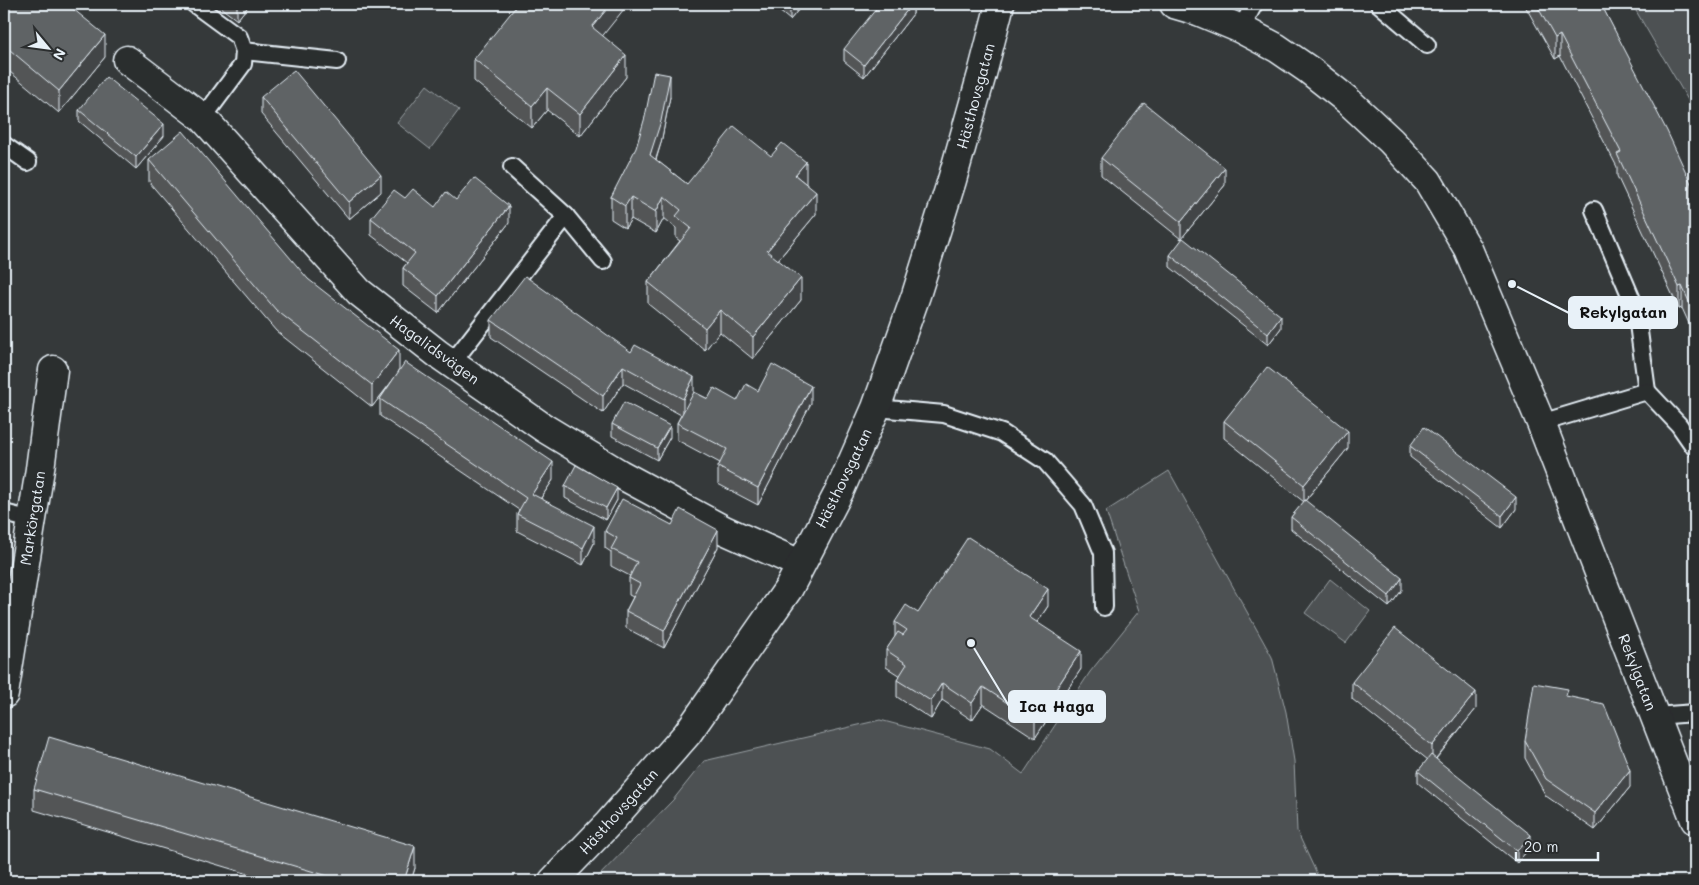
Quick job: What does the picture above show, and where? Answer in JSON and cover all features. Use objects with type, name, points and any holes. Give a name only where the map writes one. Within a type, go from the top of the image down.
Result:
[{"type":"street","name":"Hästhovsgatan","points":[[553,881],[608,824],[687,734],[789,588],[840,490],[876,408],[916,295],[982,74],[1000,4]]},
{"type":"street","name":"Rekylgatan","points":[[1174,4],[1198,11],[1240,29],[1277,48],[1301,64],[1347,100],[1391,141],[1428,182],[1468,249],[1541,423],[1695,820]]},
{"type":"street","name":"Hagalidsvägen","points":[[127,60],[203,118],[359,292],[452,364],[544,428],[620,474],[724,530],[800,564]]},
{"type":"street","name":"Markörgatan","points":[[4,694],[40,469],[53,370]]},
{"type":"lane","points":[[194,4],[239,38],[244,51],[242,64],[203,118]]},
{"type":"lane","points":[[1240,29],[1254,4]]},
{"type":"lane","points":[[1379,4],[1427,45]]},
{"type":"lane","points":[[244,51],[337,61]]},
{"type":"lane","points":[[4,145],[28,162]]},
{"type":"lane","points":[[512,167],[566,216],[603,261]]},
{"type":"lane","points":[[1594,210],[1636,309],[1647,391],[1679,425],[1695,448]]},
{"type":"lane","points":[[452,364],[566,216]]},
{"type":"lane","points":[[1541,423],[1647,391]]},
{"type":"lane","points":[[876,408],[944,414],[1002,433],[1045,461],[1083,505],[1103,553],[1104,607]]},
{"type":"lane","points":[[4,513],[32,520]]},
{"type":"lane","points":[[1655,716],[1695,713]]},
{"type":"shaded area","points":[[1632,4],[1695,4],[1695,112]]},
{"type":"shaded area","points":[[427,85],[459,110],[430,149],[397,123]]},
{"type":"shaded area","points":[[1169,471],[1272,657],[1286,712],[1294,761],[1297,831],[1320,881],[594,881],[673,800],[704,761],[880,720],[990,749],[1023,774],[1090,672],[1139,611],[1106,511]]},
{"type":"shaded area","points":[[1330,579],[1370,611],[1346,643],[1305,613]]},
{"type":"building","points":[[4,4],[67,4],[105,35],[59,91],[4,45]]},
{"type":"building","points":[[518,4],[611,4],[592,27],[626,55],[580,114],[547,88],[532,106],[474,59]]},
{"type":"building","points":[[785,4],[794,4],[790,8]]},
{"type":"building","points":[[880,4],[912,4],[864,65],[844,49]]},
{"type":"building","points":[[1536,4],[1601,4],[1667,131],[1695,192],[1695,315],[1682,286],[1679,287],[1617,154],[1621,152],[1560,35],[1555,38]]},
{"type":"building","points":[[294,70],[381,175],[349,202],[261,97]]},
{"type":"building","points":[[654,72],[670,75],[661,121],[650,155],[687,184],[734,126],[771,156],[782,143],[806,162],[795,175],[816,192],[767,251],[801,278],[753,337],[720,310],[705,328],[648,282],[691,228],[676,216],[681,210],[664,196],[656,212],[631,197],[625,206],[611,197],[636,148],[645,117]]},
{"type":"building","points":[[106,77],[164,124],[136,157],[79,110]]},
{"type":"building","points":[[1144,103],[1225,168],[1181,222],[1101,158]]},
{"type":"building","points":[[183,131],[308,279],[399,350],[372,385],[276,310],[149,160]]},
{"type":"building","points":[[474,178],[509,206],[438,296],[403,268],[415,253],[371,218],[394,190],[405,198],[413,189],[435,207],[446,192],[456,200]]},
{"type":"building","points":[[1183,238],[1281,316],[1268,334],[1170,255]]},
{"type":"building","points":[[525,276],[631,352],[635,345],[694,377],[683,399],[623,366],[603,396],[491,320]]},
{"type":"building","points":[[405,362],[553,462],[532,494],[594,526],[583,548],[517,514],[526,498],[380,399]]},
{"type":"building","points":[[772,364],[811,386],[758,488],[718,467],[727,449],[677,423],[694,392],[708,399],[714,388],[737,401],[746,384],[758,391]]},
{"type":"building","points":[[1267,367],[1348,431],[1304,485],[1224,421]]},
{"type":"building","points":[[624,402],[670,426],[657,448],[612,424]]},
{"type":"building","points":[[1424,427],[1516,497],[1502,516],[1410,446]]},
{"type":"building","points":[[576,465],[617,488],[606,508],[565,486]]},
{"type":"building","points":[[622,499],[672,525],[680,509],[718,530],[664,631],[626,611],[640,584],[629,578],[637,562],[611,549],[617,538],[605,531]]},
{"type":"building","points":[[1305,500],[1402,578],[1389,596],[1291,517]]},
{"type":"building","points":[[968,537],[1048,589],[1029,617],[1081,651],[1035,721],[983,687],[972,703],[942,683],[931,701],[897,680],[907,664],[886,650],[898,632],[903,635],[907,630],[895,622],[906,605],[918,613]]},
{"type":"building","points":[[1395,628],[1476,692],[1432,746],[1352,682]]},
{"type":"building","points":[[1534,683],[1568,689],[1566,696],[1604,704],[1630,770],[1595,813],[1546,779],[1525,741]]},
{"type":"building","points":[[49,737],[415,846],[404,881],[345,881],[34,789]]},
{"type":"building","points":[[1431,755],[1531,835],[1517,851],[1418,771]]},
{"type":"place","name":"Rekylgatan","points":[[1512,284]]},
{"type":"place","name":"Ica Haga","points":[[971,643]]}]
